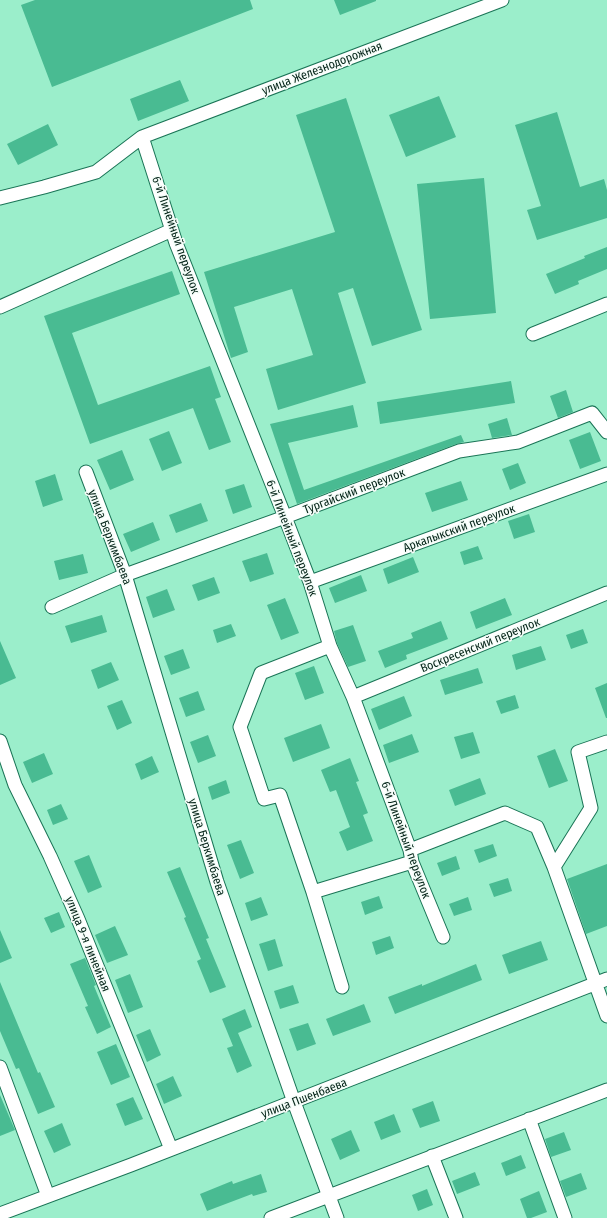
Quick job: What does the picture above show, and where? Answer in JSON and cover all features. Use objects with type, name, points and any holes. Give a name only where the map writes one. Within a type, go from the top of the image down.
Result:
[{"type":"street","name":"улица Железнодорожная","points":[[0,198],[96,172],[142,137],[502,0]]},
{"type":"street","name":"6-й Линейный переулок","points":[[142,137],[176,243],[310,582],[330,646],[353,697],[411,856],[443,938]]},
{"type":"street","points":[[0,307],[172,230]]},
{"type":"street","points":[[533,334],[607,304]]},
{"type":"street","name":"Тургайский переулок","points":[[52,607],[125,575],[285,517],[458,451],[518,442],[592,413],[607,432]]},
{"type":"street","name":"улица Беркимбаева","points":[[86,472],[125,575],[217,882],[294,1102],[337,1218]]},
{"type":"street","name":"Аркалыкский переулок","points":[[310,582],[607,474]]},
{"type":"street","name":"Воскресенский переулок","points":[[353,697],[607,593]]},
{"type":"street","points":[[330,646],[261,672],[240,727],[264,799],[280,795],[313,892],[342,988]]},
{"type":"street","name":"улица 9-я линейная","points":[[0,741],[16,785],[78,919],[171,1149]]},
{"type":"street","points":[[554,867],[591,808],[578,752],[607,742]]},
{"type":"street","points":[[313,892],[411,856],[505,813],[537,827],[601,981],[607,1016]]},
{"type":"street","name":"улица Пшенбаева","points":[[0,1214],[294,1102],[601,981]]},
{"type":"street","points":[[0,1067],[48,1196]]},
{"type":"street","points":[[271,1218],[607,1090]]},
{"type":"street","points":[[529,1120],[565,1218]]},
{"type":"street","points":[[432,1156],[456,1218]]},
{"type":"street","points":[[0,1214],[2,1218]]},
{"type":"building","points":[[35,0],[250,0],[253,9],[52,87],[21,5]]},
{"type":"building","points":[[334,0],[376,0],[376,1],[340,15]]},
{"type":"building","points":[[180,80],[189,101],[138,121],[130,99]]},
{"type":"building","points":[[439,96],[456,137],[406,157],[389,115]]},
{"type":"building","points":[[346,98],[422,330],[372,346],[353,288],[338,293],[366,383],[278,410],[266,369],[313,355],[292,289],[234,307],[248,352],[231,358],[204,272],[335,232],[296,115]]},
{"type":"building","points":[[557,112],[580,187],[604,179],[607,190],[607,218],[537,240],[527,210],[541,206],[515,125]]},
{"type":"building","points":[[48,124],[58,145],[18,165],[7,144]]},
{"type":"building","points":[[484,178],[496,313],[430,319],[417,184]]},
{"type":"building","points":[[607,247],[607,269],[578,281],[579,284],[555,294],[546,274]]},
{"type":"building","points":[[172,271],[180,294],[72,333],[98,405],[210,366],[221,397],[215,399],[231,442],[209,450],[193,408],[90,444],[44,316]]},
{"type":"building","points":[[511,381],[515,403],[380,424],[377,402]]},
{"type":"building","points":[[566,390],[573,412],[558,418],[550,396]]},
{"type":"building","points":[[353,405],[358,427],[288,443],[304,490],[461,435],[464,442],[297,504],[270,424]]},
{"type":"building","points":[[507,418],[512,435],[492,438],[488,424]]},
{"type":"building","points":[[169,431],[182,463],[162,471],[149,439]]},
{"type":"building","points":[[590,432],[601,461],[580,469],[569,440]]},
{"type":"building","points":[[122,450],[134,480],[110,490],[97,460]]},
{"type":"building","points":[[518,463],[526,483],[510,490],[502,469]]},
{"type":"building","points":[[55,474],[63,500],[43,507],[35,481]]},
{"type":"building","points":[[461,481],[468,500],[432,512],[425,493]]},
{"type":"building","points":[[244,484],[252,507],[233,514],[225,490]]},
{"type":"building","points":[[201,503],[208,521],[176,533],[169,515]]},
{"type":"building","points":[[529,514],[535,532],[514,539],[508,521]]},
{"type":"building","points":[[153,522],[160,540],[131,552],[123,534]]},
{"type":"building","points":[[478,546],[483,559],[464,565],[460,552]]},
{"type":"building","points":[[267,553],[274,574],[250,582],[242,561]]},
{"type":"building","points":[[83,554],[88,573],[59,580],[54,561]]},
{"type":"building","points":[[413,557],[419,572],[388,584],[383,569]]},
{"type":"building","points":[[361,575],[367,591],[335,603],[329,588]]},
{"type":"building","points":[[214,577],[220,593],[198,601],[192,585]]},
{"type":"building","points":[[167,589],[175,610],[153,618],[146,597]]},
{"type":"building","points":[[285,598],[299,633],[281,640],[267,605]]},
{"type":"building","points":[[505,598],[512,615],[476,629],[470,612]]},
{"type":"building","points":[[102,615],[107,632],[71,643],[65,626]]},
{"type":"building","points":[[441,621],[448,639],[406,655],[407,659],[385,668],[378,651],[413,638],[411,633]]},
{"type":"building","points":[[231,624],[236,636],[217,643],[213,630]]},
{"type":"building","points":[[353,625],[366,661],[348,667],[337,643],[334,631]]},
{"type":"building","points":[[583,629],[588,643],[571,649],[566,635]]},
{"type":"building","points":[[0,641],[16,678],[0,685]]},
{"type":"building","points":[[541,646],[546,660],[516,670],[512,655]]},
{"type":"building","points":[[183,649],[190,668],[171,675],[164,656]]},
{"type":"building","points":[[111,662],[119,680],[98,689],[91,670]]},
{"type":"building","points":[[314,666],[324,693],[305,700],[295,673]]},
{"type":"building","points":[[478,668],[483,683],[445,695],[440,680]]},
{"type":"building","points":[[607,683],[607,718],[606,718],[595,688]]},
{"type":"building","points":[[198,691],[205,710],[186,717],[179,698]]},
{"type":"building","points":[[515,695],[519,708],[501,714],[496,701]]},
{"type":"building","points":[[404,696],[412,716],[379,730],[371,709]]},
{"type":"building","points":[[122,700],[132,723],[117,730],[107,706]]},
{"type":"building","points":[[321,724],[330,748],[293,762],[284,738]]},
{"type":"building","points":[[473,732],[480,753],[461,759],[454,737]]},
{"type":"building","points":[[412,734],[419,752],[389,763],[383,745]]},
{"type":"building","points":[[208,735],[216,756],[198,763],[190,742]]},
{"type":"building","points":[[555,749],[568,781],[549,788],[537,756]]},
{"type":"building","points":[[44,753],[53,774],[32,783],[23,762]]},
{"type":"building","points":[[152,756],[159,772],[141,780],[135,764]]},
{"type":"building","points":[[350,758],[359,781],[356,782],[368,813],[363,815],[373,841],[347,851],[339,832],[350,827],[336,790],[330,792],[321,770]]},
{"type":"building","points":[[480,778],[486,794],[455,806],[449,790]]},
{"type":"building","points":[[226,780],[230,793],[212,800],[208,787]]},
{"type":"building","points":[[61,804],[68,819],[53,825],[47,810]]},
{"type":"building","points":[[241,840],[254,873],[240,879],[227,845]]},
{"type":"building","points":[[493,844],[497,856],[479,863],[474,850]]},
{"type":"building","points":[[89,855],[102,887],[88,893],[74,861]]},
{"type":"building","points":[[456,856],[460,869],[442,876],[437,863]]},
{"type":"building","points":[[607,864],[607,926],[586,934],[567,879]]},
{"type":"building","points":[[180,867],[209,938],[206,939],[226,987],[210,993],[197,961],[201,959],[184,918],[186,917],[167,872]]},
{"type":"building","points":[[508,878],[512,891],[494,897],[489,884]]},
{"type":"building","points":[[379,896],[383,908],[365,915],[361,902]]},
{"type":"building","points":[[261,897],[268,915],[251,921],[245,903]]},
{"type":"building","points":[[468,897],[472,910],[454,916],[449,904]]},
{"type":"building","points":[[59,912],[65,927],[51,933],[44,918]]},
{"type":"building","points":[[115,926],[128,955],[107,963],[95,935]]},
{"type":"building","points":[[0,930],[12,958],[0,963]]},
{"type":"building","points":[[390,936],[394,948],[376,955],[372,942]]},
{"type":"building","points":[[275,939],[283,966],[268,971],[259,944]]},
{"type":"building","points":[[541,941],[548,960],[509,974],[502,955]]},
{"type":"building","points":[[85,958],[96,985],[94,986],[111,1027],[97,1034],[85,1007],[88,1006],[70,964]]},
{"type":"building","points":[[476,964],[482,980],[395,1014],[388,997],[422,984],[422,986]]},
{"type":"building","points":[[130,974],[143,1007],[128,1013],[115,980]]},
{"type":"building","points":[[0,982],[38,1073],[40,1072],[55,1107],[38,1114],[19,1068],[16,1069],[0,1031]]},
{"type":"building","points":[[293,985],[299,1003],[280,1009],[274,991]]},
{"type":"building","points":[[364,1004],[371,1022],[333,1036],[326,1019]]},
{"type":"building","points":[[245,1009],[252,1027],[238,1033],[252,1066],[237,1073],[227,1048],[233,1046],[222,1019]]},
{"type":"building","points":[[308,1023],[316,1044],[297,1051],[289,1029]]},
{"type":"building","points":[[150,1029],[161,1055],[147,1062],[136,1035]]},
{"type":"building","points":[[116,1044],[130,1077],[111,1085],[97,1052]]},
{"type":"building","points":[[173,1076],[182,1096],[164,1104],[156,1084]]},
{"type":"building","points":[[0,1095],[15,1130],[0,1136]]},
{"type":"building","points":[[133,1097],[143,1119],[125,1126],[116,1104]]},
{"type":"building","points":[[433,1101],[440,1121],[420,1128],[412,1109]]},
{"type":"building","points":[[394,1114],[401,1132],[381,1140],[374,1122]]},
{"type":"building","points":[[62,1123],[71,1145],[54,1153],[44,1131]]},
{"type":"building","points":[[351,1130],[360,1151],[340,1160],[331,1139]]},
{"type":"building","points":[[564,1132],[571,1150],[551,1157],[545,1139]]},
{"type":"building","points":[[521,1155],[526,1168],[506,1176],[501,1163]]},
{"type":"building","points":[[475,1172],[480,1185],[457,1194],[452,1181]]},
{"type":"building","points":[[581,1173],[587,1189],[566,1197],[560,1181]]},
{"type":"building","points":[[261,1174],[267,1192],[253,1196],[252,1194],[207,1211],[200,1194],[232,1181],[233,1184]]},
{"type":"building","points":[[427,1189],[433,1205],[418,1211],[412,1195]]},
{"type":"building","points":[[539,1191],[547,1212],[527,1218],[520,1199]]}]
